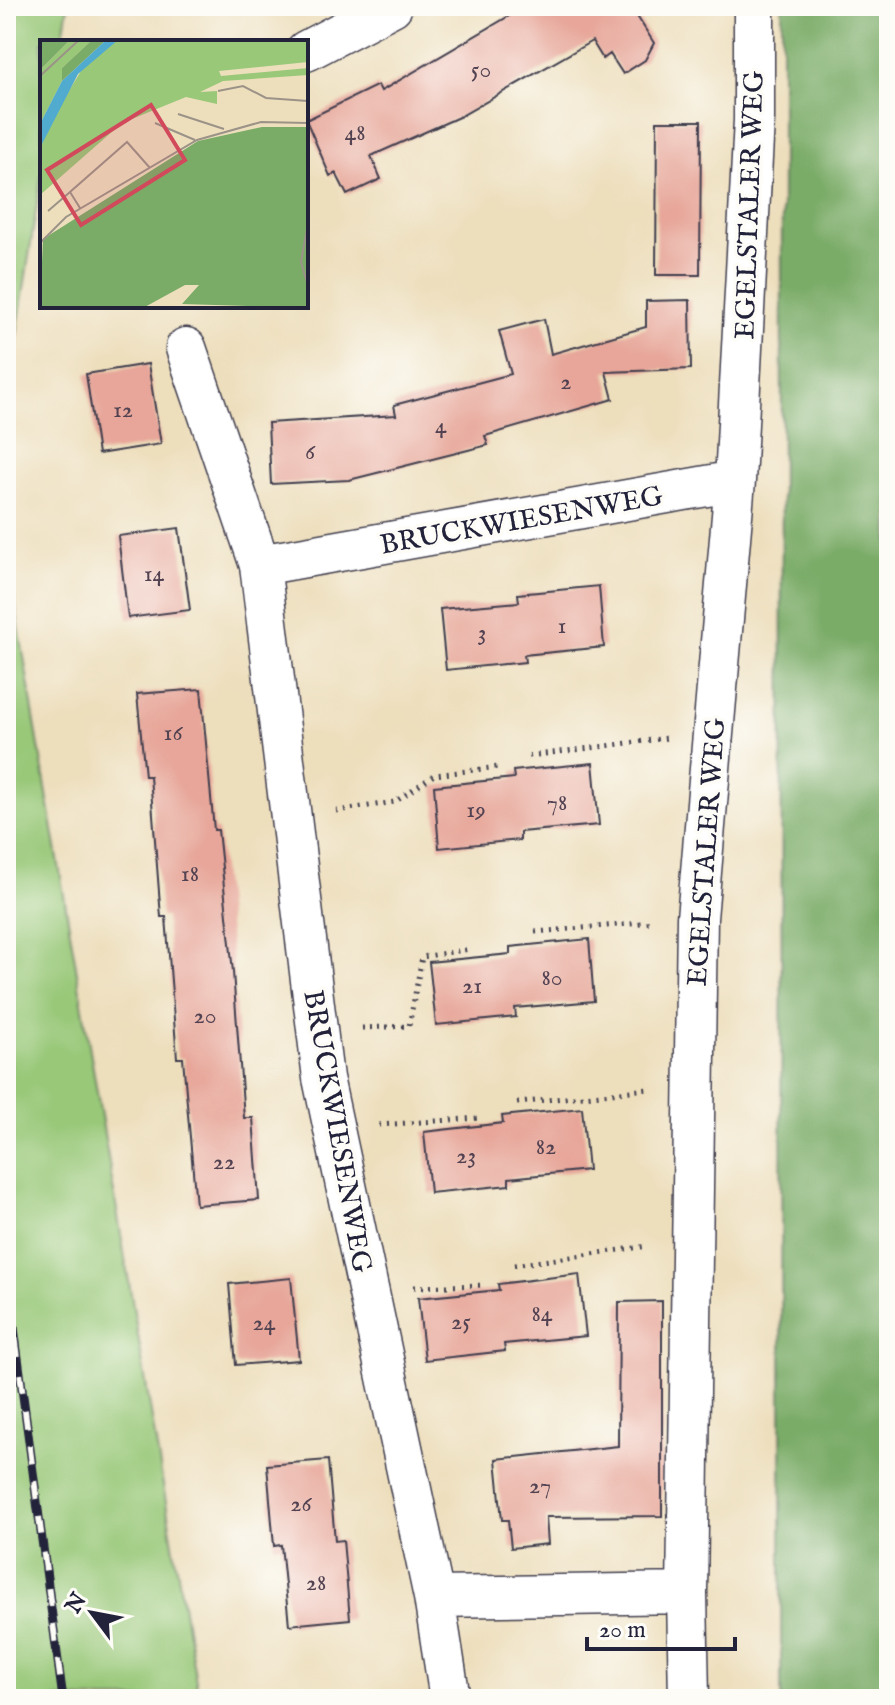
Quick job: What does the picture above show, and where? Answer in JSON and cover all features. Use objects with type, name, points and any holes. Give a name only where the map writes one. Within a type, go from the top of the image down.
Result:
[{"type":"street","points":[[308,50],[392,6]]},
{"type":"street","name":"EGELSTALER WEG","points":[[689,1699],[687,1593],[697,918],[735,481],[754,120],[754,6]]},
{"type":"street","name":"BRUCKWIESENWEG","points":[[186,348],[260,565],[317,1030],[334,1128],[434,1597],[450,1699]]},
{"type":"street","name":"BRUCKWIESENWEG","points":[[260,565],[735,481]]},
{"type":"street","points":[[434,1597],[687,1593]]},
{"type":"path","points":[[529,756],[713,732]]},
{"type":"path","points":[[291,818],[395,802],[434,775],[499,767]]},
{"type":"path","points":[[535,932],[697,918]]},
{"type":"path","points":[[317,1030],[409,1026],[422,957],[470,949]]},
{"type":"path","points":[[517,1103],[694,1084]]},
{"type":"path","points":[[334,1128],[479,1118]]},
{"type":"path","points":[[514,1265],[692,1239]]},
{"type":"path","points":[[369,1288],[485,1285]]},
{"type":"green space","points":[[6,6],[68,6],[62,40],[40,40],[40,185],[6,405]]},
{"type":"green space","points":[[782,6],[889,6],[889,1699],[781,1699]]},
{"type":"green space","points":[[6,550],[199,1699],[6,1699]]},
{"type":"building","points":[[526,6],[646,6],[635,13],[654,43],[645,60],[623,74],[610,54],[603,59],[592,41],[461,116],[371,156],[381,179],[347,195],[336,173],[330,176],[308,119],[378,85],[381,91]]},
{"type":"building","points":[[657,121],[701,121],[700,275],[656,275]]},
{"type":"building","points":[[690,300],[691,369],[606,372],[613,399],[485,436],[488,445],[349,480],[271,484],[268,423],[396,415],[394,405],[511,374],[499,331],[544,319],[551,354],[646,327],[646,301]]},
{"type":"building","points":[[148,364],[161,444],[98,454],[86,374]]},
{"type":"building","points":[[179,528],[190,610],[128,618],[118,536]]},
{"type":"building","points":[[599,586],[604,647],[524,655],[525,662],[446,670],[440,609],[519,602],[518,594]]},
{"type":"building","points":[[201,689],[214,830],[218,830],[233,972],[244,1118],[253,1118],[259,1200],[196,1205],[183,1058],[177,1058],[166,917],[161,917],[150,776],[145,776],[137,694]]},
{"type":"building","points":[[593,763],[599,825],[520,832],[520,840],[439,848],[434,786],[514,778],[513,771]]},
{"type":"building","points":[[589,939],[594,1001],[515,1008],[516,1017],[436,1025],[429,962],[510,954],[510,947]]},
{"type":"building","points":[[582,1108],[588,1170],[509,1178],[509,1185],[430,1193],[424,1132],[503,1123],[502,1116]]},
{"type":"building","points":[[579,1274],[586,1336],[504,1344],[505,1351],[425,1360],[418,1298],[499,1290],[498,1284]]},
{"type":"building","points":[[291,1278],[299,1360],[236,1365],[229,1284]]},
{"type":"building","points":[[662,1301],[662,1516],[546,1517],[548,1544],[511,1548],[508,1520],[502,1520],[496,1459],[618,1446],[619,1302]]},
{"type":"building","points":[[328,1460],[335,1541],[343,1540],[350,1619],[289,1625],[281,1545],[274,1546],[267,1465]]},
{"type":"railway","points":[[6,1267],[63,1699]]}]
